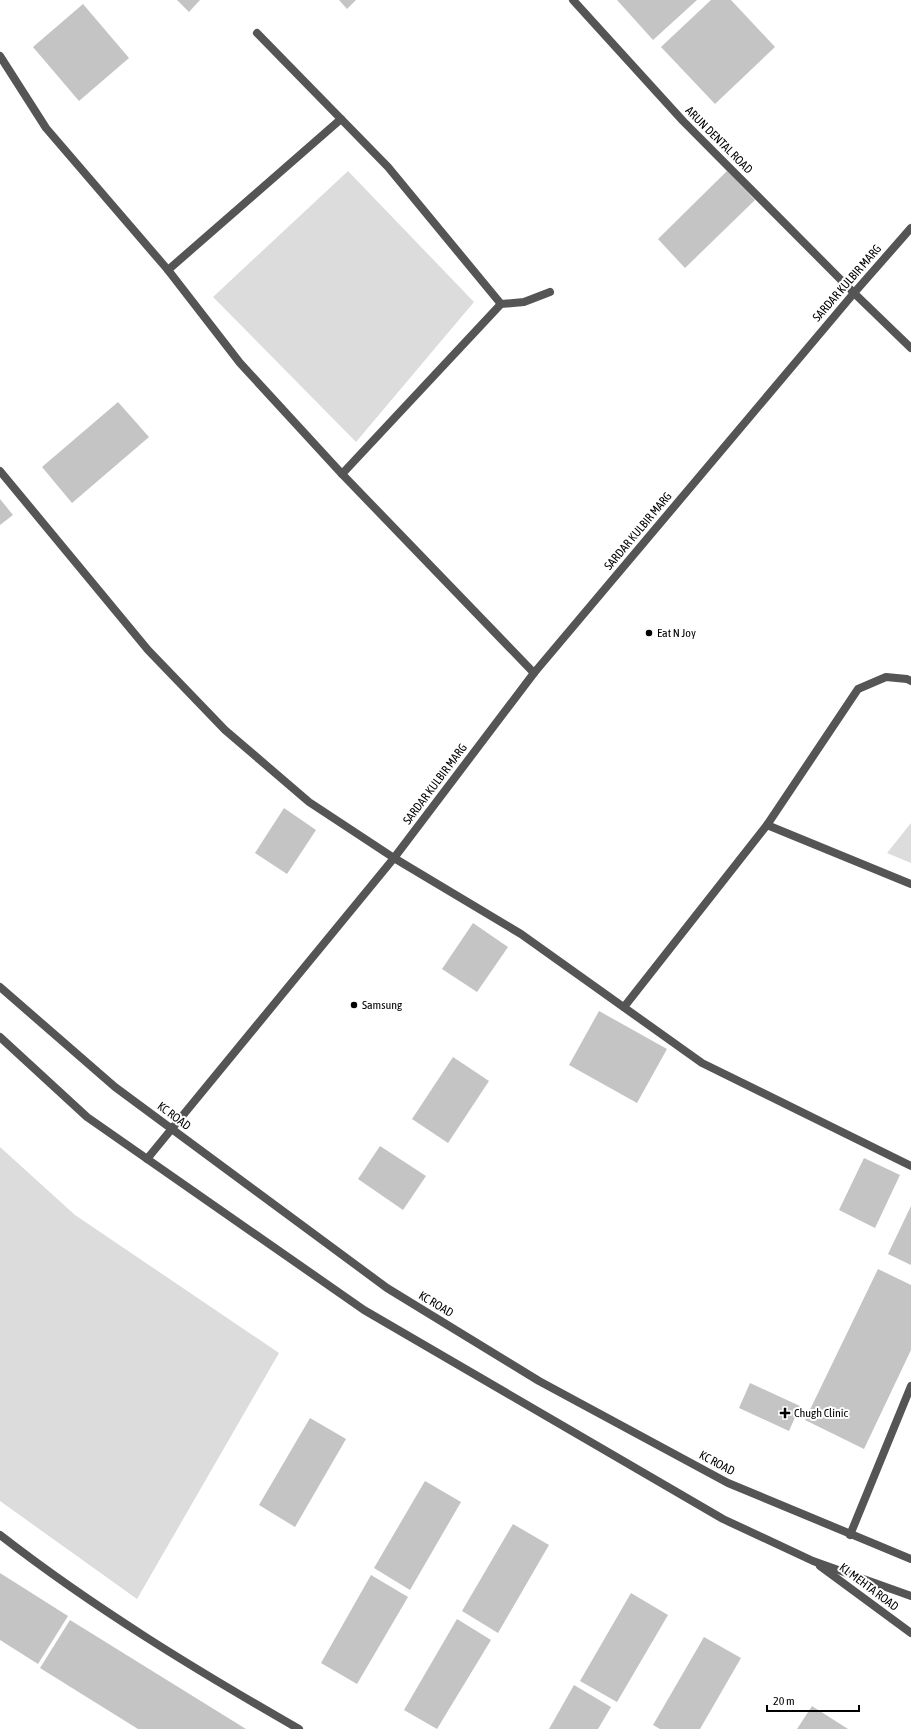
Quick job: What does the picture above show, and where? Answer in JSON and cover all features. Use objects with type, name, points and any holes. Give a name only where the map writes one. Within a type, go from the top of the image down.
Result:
[{"type":"street","name":"ARUN DENTAL ROAD","points":[[573,0],[683,121],[854,293],[911,348]]},
{"type":"street","points":[[257,33],[388,167],[501,304]]},
{"type":"street","points":[[0,56],[46,128],[168,270],[240,363],[342,474],[534,673]]},
{"type":"street","points":[[168,270],[341,119]]},
{"type":"street","name":"SARDAR KULBIR MARG","points":[[147,1159],[394,858],[534,673],[854,293],[911,228]]},
{"type":"street","points":[[342,474],[501,304],[524,302],[550,292]]},
{"type":"street","points":[[0,471],[148,650],[225,730],[309,802],[394,858],[521,934],[702,1063],[911,1166]]},
{"type":"street","points":[[624,1007],[767,825],[858,689],[886,677],[907,679],[911,681]]},
{"type":"street","points":[[767,825],[911,884]]},
{"type":"street","name":"KC ROAD","points":[[0,987],[115,1087],[387,1288],[539,1381],[728,1483],[911,1559]]},
{"type":"street","points":[[0,1037],[87,1117],[364,1310],[723,1519],[812,1561],[911,1596]]},
{"type":"street","points":[[850,1534],[911,1386]]},
{"type":"street","points":[[0,1535],[49,1573],[204,1674],[299,1729]]},
{"type":"street","name":"KL MEHTA ROAD","points":[[812,1561],[911,1634]]},
{"type":"shaded area","points":[[348,171],[474,302],[356,442],[213,297]]},
{"type":"shaded area","points":[[911,823],[911,863],[887,853]]},
{"type":"shaded area","points":[[0,1147],[75,1215],[279,1353],[137,1599],[0,1501]]},
{"type":"building","points":[[177,0],[200,0],[189,12]]},
{"type":"building","points":[[339,0],[356,0],[347,9]]},
{"type":"building","points":[[617,0],[697,0],[653,40]]},
{"type":"building","points":[[711,0],[731,0],[775,47],[715,104],[661,47]]},
{"type":"building","points":[[83,4],[129,58],[79,101],[33,47]]},
{"type":"building","points":[[727,171],[755,200],[685,268],[658,239]]},
{"type":"building","points":[[118,402],[149,437],[72,503],[42,467]]},
{"type":"building","points":[[0,499],[13,515],[0,525]]},
{"type":"building","points":[[284,808],[316,830],[287,874],[255,853]]},
{"type":"building","points":[[473,923],[508,947],[477,992],[442,969]]},
{"type":"building","points":[[599,1011],[667,1049],[637,1103],[569,1065]]},
{"type":"building","points":[[453,1057],[489,1081],[448,1143],[412,1119]]},
{"type":"building","points":[[380,1146],[426,1176],[403,1210],[358,1179]]},
{"type":"building","points":[[864,1158],[900,1175],[875,1228],[839,1210]]},
{"type":"building","points":[[911,1206],[911,1265],[888,1254]]},
{"type":"building","points":[[878,1269],[911,1285],[911,1350],[864,1449],[805,1420]]},
{"type":"building","points":[[750,1383],[800,1406],[789,1431],[739,1408]]},
{"type":"building","points":[[310,1418],[346,1439],[295,1527],[259,1505]]},
{"type":"building","points":[[425,1481],[461,1502],[410,1590],[374,1568]]},
{"type":"building","points":[[513,1524],[549,1545],[498,1633],[462,1611]]},
{"type":"building","points":[[0,1573],[68,1616],[38,1664],[0,1640]]},
{"type":"building","points":[[371,1575],[408,1597],[357,1684],[321,1663]]},
{"type":"building","points":[[631,1593],[668,1615],[617,1702],[580,1681]]},
{"type":"building","points":[[457,1619],[491,1640],[437,1729],[404,1710]]},
{"type":"building","points":[[70,1620],[246,1729],[138,1729],[40,1668]]},
{"type":"building","points":[[704,1637],[741,1658],[700,1729],[660,1729],[653,1725]]},
{"type":"building","points":[[574,1685],[611,1707],[598,1729],[549,1729]]},
{"type":"building","points":[[812,1706],[848,1729],[797,1729]]},
{"type":"place","name":"Eat N Joy","points":[[649,633]]},
{"type":"place","name":"Samsung","points":[[354,1005]]},
{"type":"place","name":"Chugh Clinic","points":[[785,1413]]}]
